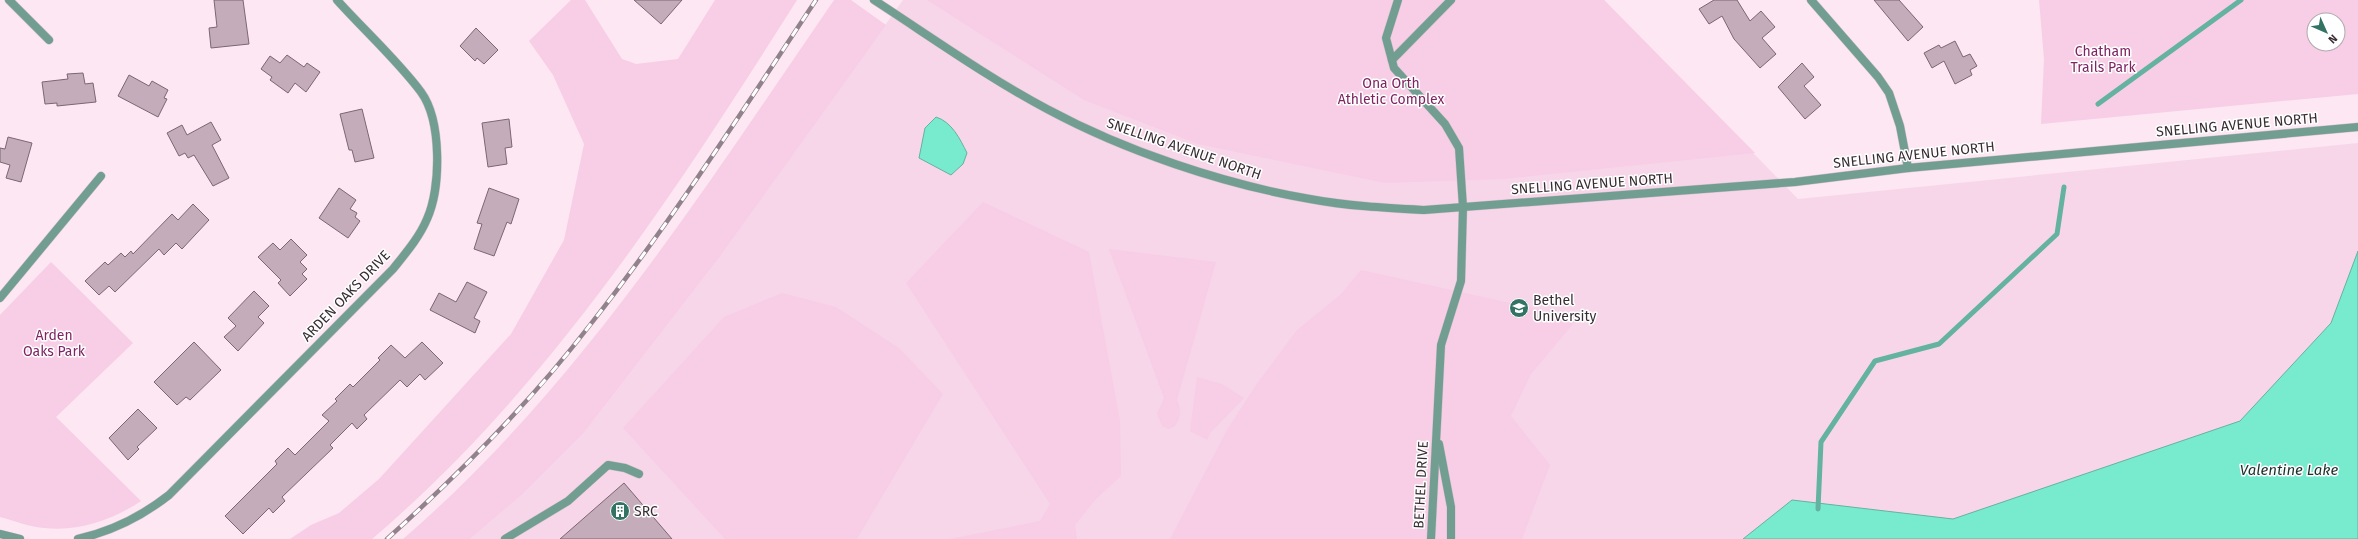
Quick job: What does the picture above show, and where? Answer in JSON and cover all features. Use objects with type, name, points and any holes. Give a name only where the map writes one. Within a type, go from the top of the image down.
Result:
[{"type":"street","points":[[9,0],[49,40]]},
{"type":"street","name":"ARDEN OAKS DRIVE","points":[[78,539],[118,528],[147,511],[169,495],[393,269],[411,246],[427,219],[436,179],[438,153],[434,124],[422,94],[337,0]]},
{"type":"street","name":"SNELLING AVENUE NORTH","points":[[874,0],[1047,109],[1100,134],[1161,158],[1218,177],[1310,200],[1364,206],[1424,210],[1795,182],[1908,168],[2358,127]]},
{"type":"street","name":"BETHEL DRIVE","points":[[1398,0],[1386,38],[1394,68],[1445,124],[1459,148],[1463,207],[1461,281],[1441,345],[1431,539]]},
{"type":"street","points":[[1392,60],[1451,0]]},
{"type":"street","points":[[1811,0],[1878,77],[1889,93],[1900,126],[1908,168]]},
{"type":"street","points":[[0,298],[101,176]]},
{"type":"street","name":"BETHEL DRIVE","points":[[1436,431],[1452,507],[1452,539]]},
{"type":"street","points":[[505,539],[568,501],[608,465],[625,468],[639,474]]},
{"type":"street","points":[[0,534],[20,539]]},
{"type":"shaded area","name":"Bethel University","points":[[903,0],[1604,0],[1798,199],[2358,143],[2358,539],[470,539],[524,493],[583,434],[719,258]]},
{"type":"green space","points":[[571,0],[585,0],[622,59],[636,64],[678,59],[715,0],[797,0],[704,145],[655,216],[604,286],[551,354],[495,419],[436,481],[372,539],[290,539],[311,525],[339,513],[379,479],[511,334],[564,240],[584,144],[553,75],[529,41]]},
{"type":"green space","points":[[834,0],[851,0],[886,25],[719,258],[583,434],[524,493],[470,539],[403,539],[467,480],[526,417],[582,351],[636,283],[687,214]]},
{"type":"green space","name":"Ona Orth Athletic Complex","points":[[927,0],[1604,0],[1755,153],[1503,179],[1385,183],[1198,144],[1084,100]]},
{"type":"green space","name":"Chatham Trails Park","points":[[2039,0],[2358,0],[2358,94],[2041,124],[2044,59]]},
{"type":"green space","points":[[983,202],[1089,252],[1120,421],[1121,476],[1095,500],[1075,525],[1077,539],[950,539],[1040,521],[1050,504],[906,283]]},
{"type":"green space","points":[[1109,249],[1216,262],[1177,400],[1180,407],[1180,414],[1174,427],[1168,429],[1162,426],[1157,414],[1164,398]]},
{"type":"green space","name":"Arden Oaks Park","points":[[51,262],[133,343],[56,417],[141,501],[107,519],[95,523],[57,529],[22,524],[0,517],[0,315]]},
{"type":"green space","points":[[1361,270],[1578,318],[1531,374],[1511,416],[1550,465],[1522,539],[1170,539],[1227,430],[1256,385],[1297,330],[1340,295]]},
{"type":"green space","points":[[782,293],[836,307],[899,348],[943,394],[857,539],[725,539],[623,428],[724,317]]},
{"type":"green space","points":[[1197,377],[1222,384],[1244,398],[1210,433],[1207,440],[1190,431]]},
{"type":"water","points":[[936,117],[942,119],[951,127],[967,153],[963,164],[951,175],[919,158],[925,128]]},
{"type":"water","name":"Valentine Lake","points":[[2358,251],[2358,539],[1743,539],[1792,500],[1953,519],[2240,421],[2331,323]]},
{"type":"building","points":[[214,0],[243,0],[249,44],[211,48],[209,28],[217,27]]},
{"type":"building","points":[[634,0],[682,0],[661,24]]},
{"type":"building","points":[[1714,0],[1737,0],[1750,21],[1761,11],[1775,27],[1762,38],[1776,54],[1760,68],[1734,39],[1722,16],[1709,24],[1699,9]]},
{"type":"building","points":[[1874,0],[1899,0],[1923,27],[1908,41]]},
{"type":"building","points":[[476,28],[498,50],[484,64],[477,58],[475,61],[460,46]]},
{"type":"building","points":[[1955,41],[1963,57],[1970,54],[1977,66],[1970,70],[1972,75],[1955,84],[1944,61],[1932,68],[1924,53],[1939,45],[1941,48]]},
{"type":"building","points":[[287,55],[304,67],[307,63],[320,72],[306,92],[295,83],[288,93],[270,80],[272,77],[261,69],[270,56],[280,63]]},
{"type":"building","points":[[1802,63],[1814,77],[1804,86],[1821,105],[1805,119],[1778,87]]},
{"type":"building","points":[[83,73],[85,84],[93,83],[96,102],[57,106],[57,103],[45,104],[42,82],[68,79],[67,74]]},
{"type":"building","points":[[129,75],[149,86],[152,81],[168,90],[164,98],[167,99],[158,117],[118,96]]},
{"type":"building","points":[[362,109],[374,158],[355,162],[352,150],[349,150],[340,114]]},
{"type":"building","points":[[509,119],[512,147],[505,148],[507,164],[488,167],[482,123]]},
{"type":"building","points":[[211,122],[221,140],[212,145],[229,178],[213,186],[194,155],[188,158],[185,153],[179,156],[167,133],[182,125],[187,135]]},
{"type":"building","points":[[8,137],[32,143],[21,182],[6,178],[10,165],[0,162],[0,148],[5,149]]},
{"type":"building","points":[[339,188],[356,200],[350,209],[357,213],[355,217],[360,221],[348,238],[319,218]]},
{"type":"building","points":[[489,188],[519,199],[511,224],[507,222],[494,256],[474,249],[482,224],[477,223]]},
{"type":"building","points":[[193,204],[209,220],[182,249],[176,243],[164,255],[159,249],[115,292],[109,286],[99,295],[85,281],[105,262],[108,265],[121,253],[125,257],[131,251],[133,254],[172,214],[178,220]]},
{"type":"building","points":[[291,239],[307,255],[300,262],[307,269],[302,274],[307,279],[290,296],[278,283],[281,280],[258,257],[273,243],[280,250]]},
{"type":"building","points":[[467,282],[487,292],[474,318],[480,321],[475,333],[430,310],[439,293],[456,302]]},
{"type":"building","points":[[254,291],[269,306],[258,317],[264,323],[238,351],[224,337],[236,326],[228,318]]},
{"type":"building","points":[[194,342],[221,370],[190,400],[186,397],[177,405],[154,382]]},
{"type":"building","points":[[422,342],[443,363],[425,380],[420,374],[407,387],[400,380],[364,415],[367,419],[357,429],[352,423],[330,445],[333,448],[282,497],[285,501],[273,513],[269,508],[243,534],[225,516],[277,464],[275,461],[288,448],[295,455],[329,421],[322,415],[337,401],[335,399],[350,384],[353,387],[380,360],[378,358],[391,345],[405,358]]},
{"type":"building","points":[[138,409],[157,428],[137,447],[139,449],[128,460],[109,438]]},
{"type":"building","name":"SRC","points":[[624,483],[672,539],[560,539]]},
{"type":"waterway","points":[[2098,104],[2241,0]]},
{"type":"waterway","points":[[1818,509],[1821,442],[1875,361],[1939,344],[2057,234],[2064,187]]},
{"type":"railway","points":[[387,539],[441,489],[519,410],[567,354],[650,246],[734,124],[816,0]]},
{"type":"place","name":"Bethel University","points":[[1519,308]]},
{"type":"place","name":"SRC","points":[[620,511]]}]
